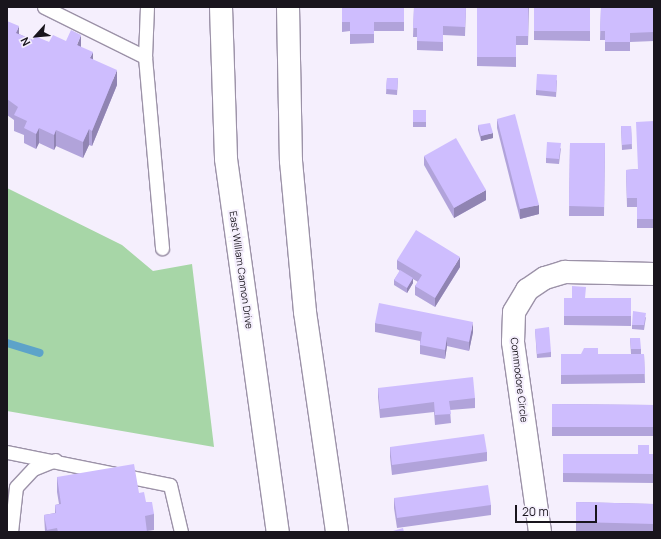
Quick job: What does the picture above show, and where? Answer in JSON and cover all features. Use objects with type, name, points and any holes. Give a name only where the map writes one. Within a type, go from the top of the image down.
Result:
[{"type":"main road","name":"East William Cannon Drive","points":[[221,7],[226,159],[278,532]]},
{"type":"main road","points":[[288,7],[291,161],[305,312],[337,532]]},
{"type":"main road","name":"Commodore Circle","points":[[540,532],[513,342],[514,312],[527,290],[545,278],[565,272],[654,274]]},
{"type":"lane","points":[[44,7],[145,57]]},
{"type":"lane","points":[[147,7],[145,57],[162,248]]},
{"type":"lane","points":[[7,452],[55,460],[170,484],[180,532]]},
{"type":"lane","points":[[7,532],[11,532],[16,487],[33,470],[55,460]]},
{"type":"green space","points":[[7,188],[122,245],[153,271],[192,264],[214,447],[7,411]]},
{"type":"building","points":[[342,7],[404,7],[404,22],[374,22],[374,34],[350,34],[350,22],[342,22]]},
{"type":"building","points":[[414,7],[466,7],[465,27],[443,26],[443,42],[417,41],[417,28],[413,28]]},
{"type":"building","points":[[477,7],[528,7],[528,36],[516,36],[516,57],[477,57]]},
{"type":"building","points":[[534,7],[590,7],[590,31],[534,31]]},
{"type":"building","points":[[601,7],[654,7],[654,32],[630,33],[630,42],[605,42],[605,31],[600,31]]},
{"type":"building","points":[[7,21],[19,26],[16,33],[33,40],[35,36],[49,42],[53,35],[66,41],[71,30],[81,35],[77,45],[93,52],[90,58],[117,70],[92,131],[89,129],[83,142],[56,130],[54,135],[39,128],[36,134],[24,128],[27,121],[14,115],[18,107],[7,99]]},
{"type":"building","points":[[537,74],[557,75],[556,92],[536,90]]},
{"type":"building","points":[[387,78],[398,78],[397,90],[386,89]]},
{"type":"building","points":[[413,110],[426,110],[426,122],[413,122]]},
{"type":"building","points":[[515,114],[539,205],[520,209],[497,119]]},
{"type":"building","points":[[654,121],[654,219],[637,219],[637,198],[627,198],[626,170],[638,169],[636,122]]},
{"type":"building","points":[[490,123],[493,133],[481,136],[478,125]]},
{"type":"building","points":[[621,126],[631,126],[632,144],[622,145]]},
{"type":"building","points":[[456,138],[486,190],[454,208],[424,156]]},
{"type":"building","points":[[547,142],[561,143],[559,159],[546,158]]},
{"type":"building","points":[[570,143],[605,143],[604,207],[569,206]]},
{"type":"building","points":[[416,230],[460,257],[435,298],[415,286],[422,275],[397,260]]},
{"type":"building","points":[[400,270],[413,278],[407,288],[394,280]]},
{"type":"building","points":[[572,286],[586,287],[585,298],[631,298],[631,316],[564,316],[564,298],[572,298]]},
{"type":"building","points":[[379,303],[473,322],[469,342],[447,337],[445,350],[420,345],[422,332],[375,323]]},
{"type":"building","points":[[633,311],[646,313],[644,325],[632,325]]},
{"type":"building","points":[[549,327],[551,352],[537,354],[535,329]]},
{"type":"building","points":[[630,338],[640,338],[641,349],[631,349]]},
{"type":"building","points":[[584,348],[598,348],[598,354],[644,354],[645,374],[561,375],[561,354],[581,354]]},
{"type":"building","points":[[473,377],[475,398],[449,401],[451,414],[435,415],[434,402],[380,409],[378,388]]},
{"type":"building","points":[[552,404],[654,405],[654,427],[552,427]]},
{"type":"building","points":[[484,434],[487,452],[392,465],[390,447]]},
{"type":"building","points":[[638,445],[649,445],[649,454],[638,454]]},
{"type":"building","points":[[563,454],[654,454],[654,474],[563,473]]},
{"type":"building","points":[[134,464],[139,493],[144,492],[146,502],[152,502],[154,514],[145,516],[147,532],[58,532],[57,528],[47,530],[44,515],[56,513],[55,505],[61,504],[57,477]]},
{"type":"building","points":[[488,485],[491,505],[397,518],[394,498]]},
{"type":"building","points":[[576,502],[654,504],[654,524],[576,522]]},
{"type":"building","points":[[403,528],[404,532],[393,532],[393,531]]},
{"type":"waterway","points":[[7,343],[40,353]]}]
